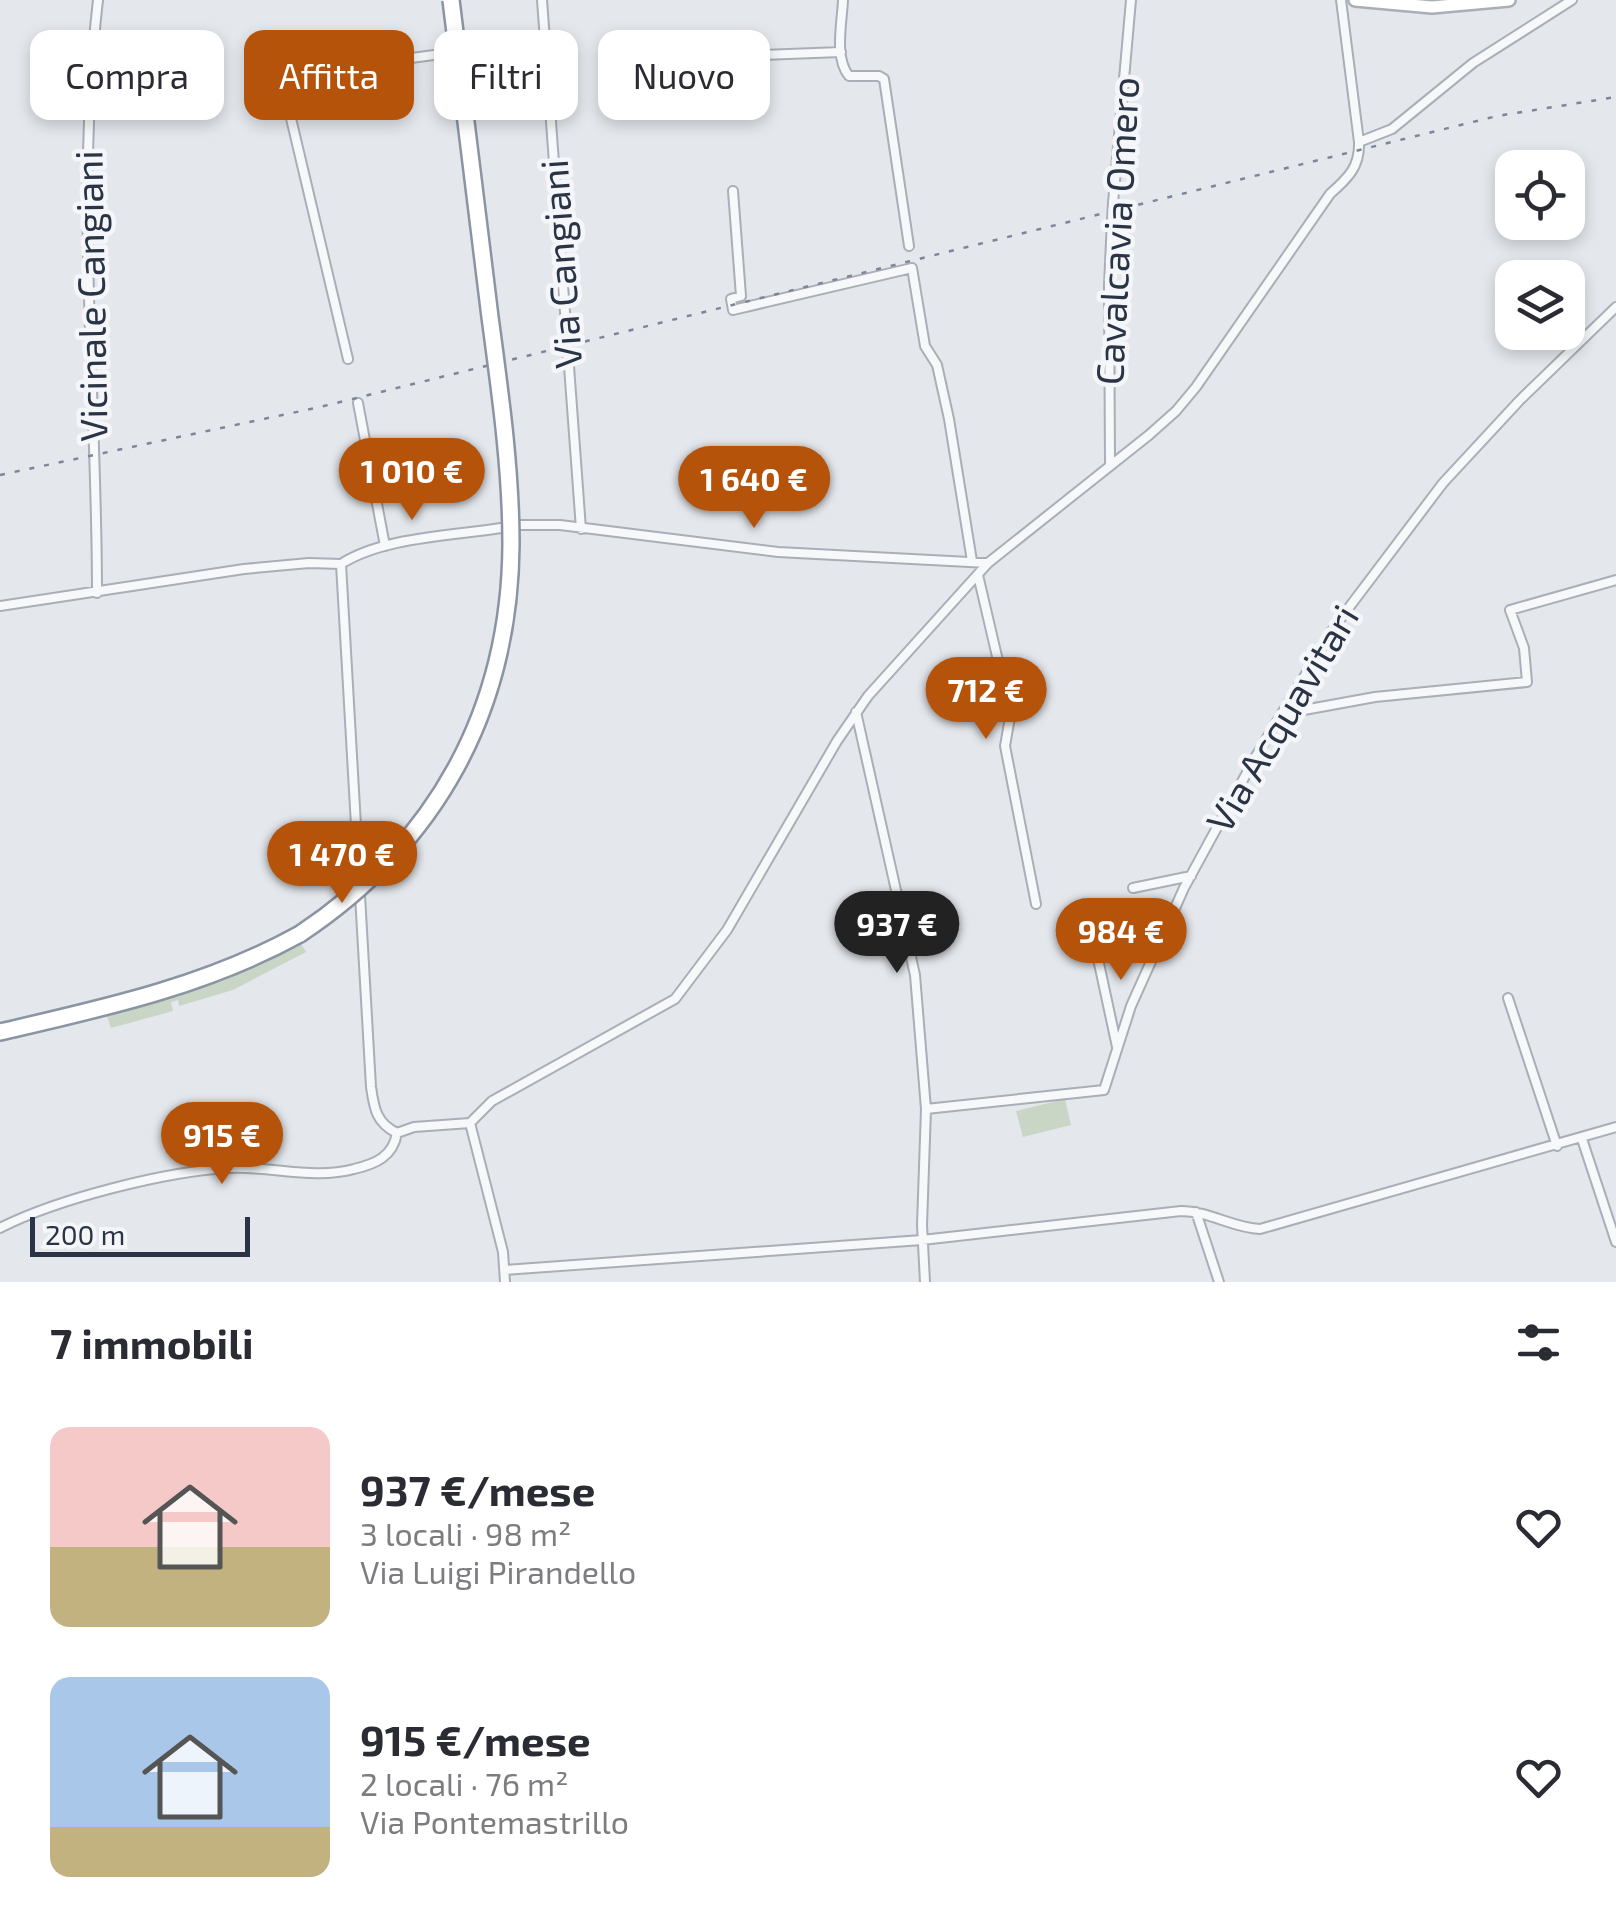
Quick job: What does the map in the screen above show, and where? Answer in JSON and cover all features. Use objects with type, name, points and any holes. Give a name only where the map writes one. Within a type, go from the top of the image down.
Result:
[{"type":"highway","points":[[0,1032],[184,985],[244,963],[300,934],[347,901],[389,862],[441,795],[478,723],[494,677],[504,630],[511,544],[507,459],[451,0]]},
{"type":"main road","points":[[1356,0],[1445,7],[1510,0]]},
{"type":"street","name":"Vicinale Cangiani","points":[[97,593],[96,458],[86,237],[98,0]]},
{"type":"street","name":"Via Cangiani","points":[[542,0],[544,30]]},
{"type":"street","points":[[843,0],[844,71],[849,76],[884,78],[909,246]]},
{"type":"street","name":"Cavalcavia Omero","points":[[1110,463],[1108,286],[1131,0]]},
{"type":"street","points":[[340,564],[371,1087],[377,1117],[397,1133],[414,1127],[470,1122],[492,1101],[676,1000],[727,930],[856,712],[988,563],[1176,411],[1196,387],[1330,194],[1355,169],[1359,142],[1341,0]]},
{"type":"street","points":[[1359,142],[1392,129],[1473,63],[1572,0]]},
{"type":"street","points":[[770,55],[841,52]]},
{"type":"street","points":[[348,360],[289,110],[286,75],[434,55]]},
{"type":"street","name":"Via Cangiani","points":[[551,120],[581,529]]},
{"type":"street","points":[[733,191],[741,296],[731,299],[733,310],[912,268],[925,346],[938,365],[972,560]]},
{"type":"street","name":"Via Acquavitari","points":[[926,1110],[1097,1093],[1107,1085],[1138,990],[1191,876],[1335,626],[1409,525],[1497,424],[1616,307]]},
{"type":"street","points":[[358,403],[385,546]]},
{"type":"street","points":[[519,525],[540,524],[778,552],[988,563]]},
{"type":"street","points":[[0,606],[244,570],[340,564],[385,546],[501,528]]},
{"type":"street","points":[[978,574],[999,664],[1013,700],[1004,746],[1036,904]]},
{"type":"street","points":[[1282,714],[1374,697],[1526,682],[1524,648],[1510,610],[1616,580]]},
{"type":"street","points":[[856,712],[915,974],[926,1110],[924,1282]]},
{"type":"street","points":[[1133,888],[1191,876]]},
{"type":"street","points":[[1092,932],[1117,1047]]},
{"type":"street","points":[[1508,998],[1557,1146]]},
{"type":"street","points":[[470,1122],[505,1282]]},
{"type":"street","points":[[505,1270],[922,1240],[1196,1212],[1244,1228],[1268,1228],[1616,1127]]},
{"type":"street","points":[[0,1228],[64,1203],[198,1172],[250,1168],[348,1171],[384,1158],[397,1133]]},
{"type":"street","points":[[1582,1139],[1616,1242]]},
{"type":"street","points":[[1196,1212],[1220,1282]]},
{"type":"green space","points":[[301,944],[306,952],[233,990],[179,1006],[178,1000],[171,1002],[173,1011],[111,1028],[107,1016],[225,980]]},
{"type":"green space","points":[[1065,1099],[1071,1125],[1023,1137],[1016,1111]]},
{"type":"railway","points":[[0,475],[320,407],[1497,116],[1616,97]]}]
